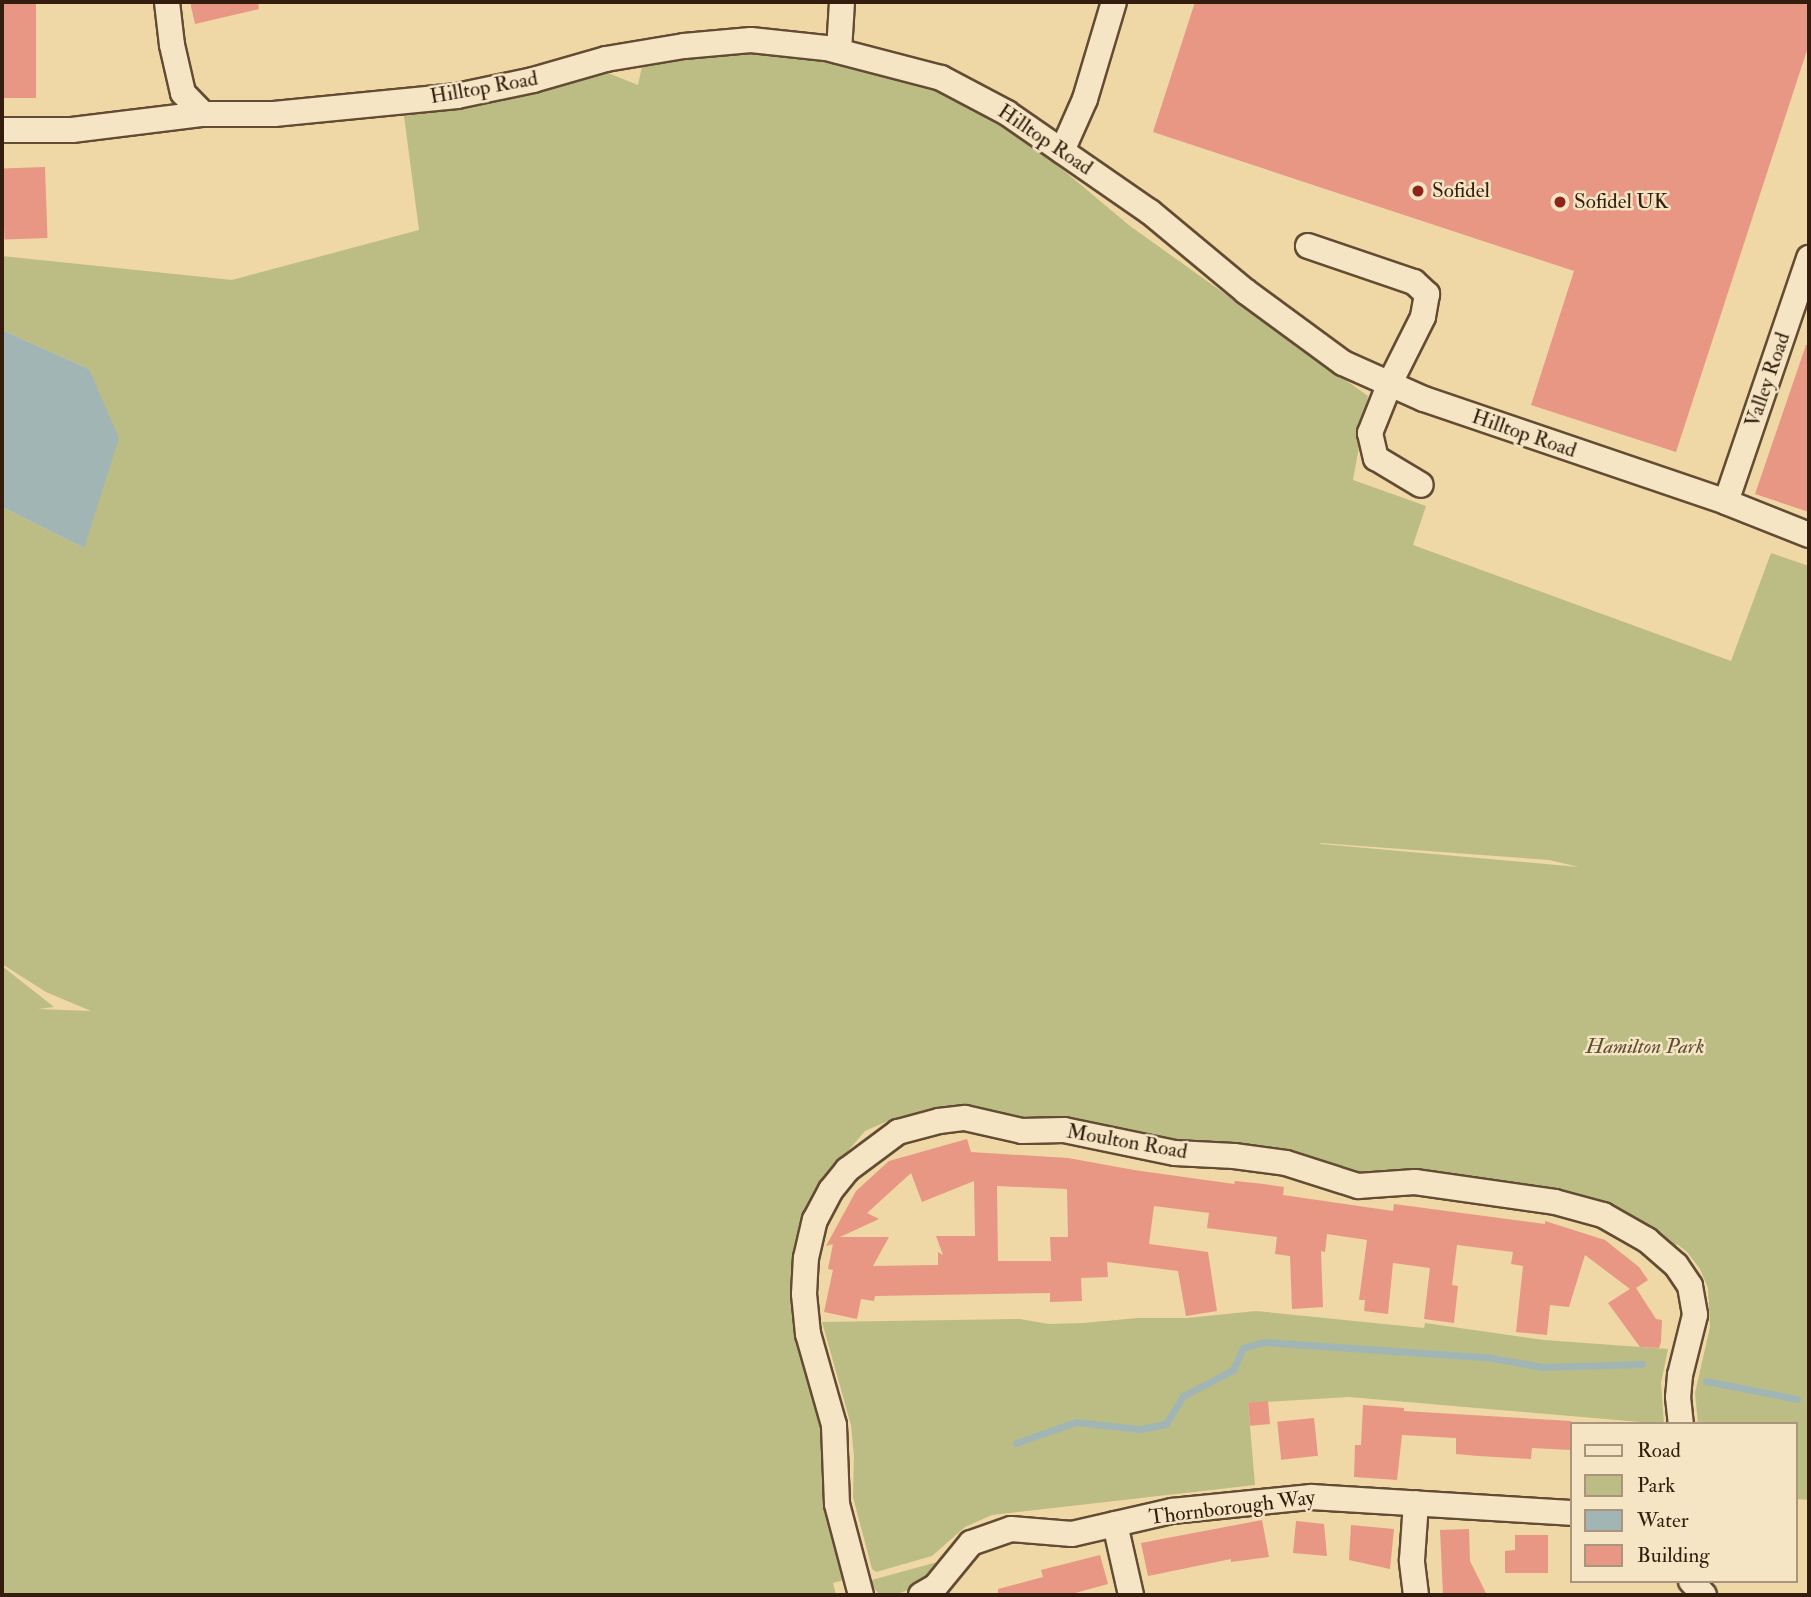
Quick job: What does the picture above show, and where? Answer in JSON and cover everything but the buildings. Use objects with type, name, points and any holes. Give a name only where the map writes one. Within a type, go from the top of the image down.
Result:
[{"type":"street","points":[[167,2],[172,45],[183,93],[204,114]]},
{"type":"street","points":[[839,51],[842,2]]},
{"type":"street","points":[[1062,151],[1084,99],[1114,2]]},
{"type":"street","name":"Hilltop Road","points":[[2,130],[72,130],[204,114],[274,114],[457,96],[533,80],[606,59],[684,46],[751,40],[839,51],[941,78],[1007,113],[1150,212],[1245,291],[1343,363],[1424,399],[1726,502],[1809,536]]},
{"type":"street","points":[[1308,246],[1414,282],[1427,294],[1423,317],[1390,383],[1370,433],[1376,458],[1420,485]]},
{"type":"street","name":"Valley Road","points":[[1726,502],[1809,258]]},
{"type":"street","name":"Moulton Road","points":[[861,1595],[837,1504],[834,1425],[808,1334],[804,1294],[806,1258],[815,1220],[831,1190],[847,1170],[898,1132],[939,1121],[965,1118],[1022,1131],[1069,1131],[1175,1153],[1234,1156],[1286,1163],[1358,1186],[1415,1182],[1555,1202],[1603,1215],[1647,1240],[1676,1265],[1690,1286],[1695,1315],[1680,1375],[1678,1397],[1681,1422]]},
{"type":"street","name":"Thornborough Way","points":[[921,1595],[943,1578],[965,1548],[986,1536],[1012,1529],[1063,1535],[1184,1510],[1302,1497],[1570,1513]]},
{"type":"street","points":[[1416,1503],[1412,1560],[1416,1595]]},
{"type":"street","points":[[1115,1524],[1131,1595]]},
{"type":"green space","name":"Hamilton Park","points":[[775,43],[975,96],[1130,226],[1368,396],[1353,480],[1426,506],[1413,545],[1731,661],[1771,553],[1809,566],[1809,1500],[1797,1499],[1797,1422],[1698,1422],[1695,1393],[1710,1327],[1708,1288],[1700,1269],[1687,1252],[1677,1244],[1673,1249],[1650,1229],[1364,1176],[1304,1156],[892,1125],[890,1120],[865,1131],[830,1172],[802,1223],[793,1272],[792,1311],[824,1426],[847,1579],[833,1583],[836,1595],[2,1595],[2,966],[54,1007],[38,1009],[91,1011],[46,992],[2,964],[2,507],[84,548],[89,369],[2,330],[2,256],[232,280],[419,230],[404,116],[476,92],[588,65],[638,85],[645,53]],"holes":[[[1320,843],[1549,860],[1579,867],[1321,844]]]},
{"type":"green space","points":[[1256,1311],[1424,1328],[1425,1323],[1544,1340],[1668,1349],[1661,1383],[1664,1422],[1349,1397],[1248,1403],[1255,1485],[992,1515],[965,1527],[932,1556],[876,1572],[872,1569],[853,1497],[854,1457],[851,1425],[822,1322],[1020,1319],[1049,1324],[1138,1318],[1187,1318]]},
{"type":"green space","points":[[941,1561],[935,1571],[911,1589],[894,1595],[879,1594],[868,1581]]},
{"type":"water","points":[[2,330],[89,369],[119,438],[84,548],[2,507]]},
{"type":"waterway","points":[[1016,1443],[1076,1422],[1140,1429],[1166,1424],[1183,1396],[1233,1370],[1243,1348],[1264,1342],[1486,1357],[1542,1367],[1642,1364]]},
{"type":"waterway","points":[[1706,1381],[1797,1399]]},
{"type":"place","name":"Sofidel","points":[[1418,191]]},
{"type":"place","name":"Sofidel UK","points":[[1560,202]]}]
